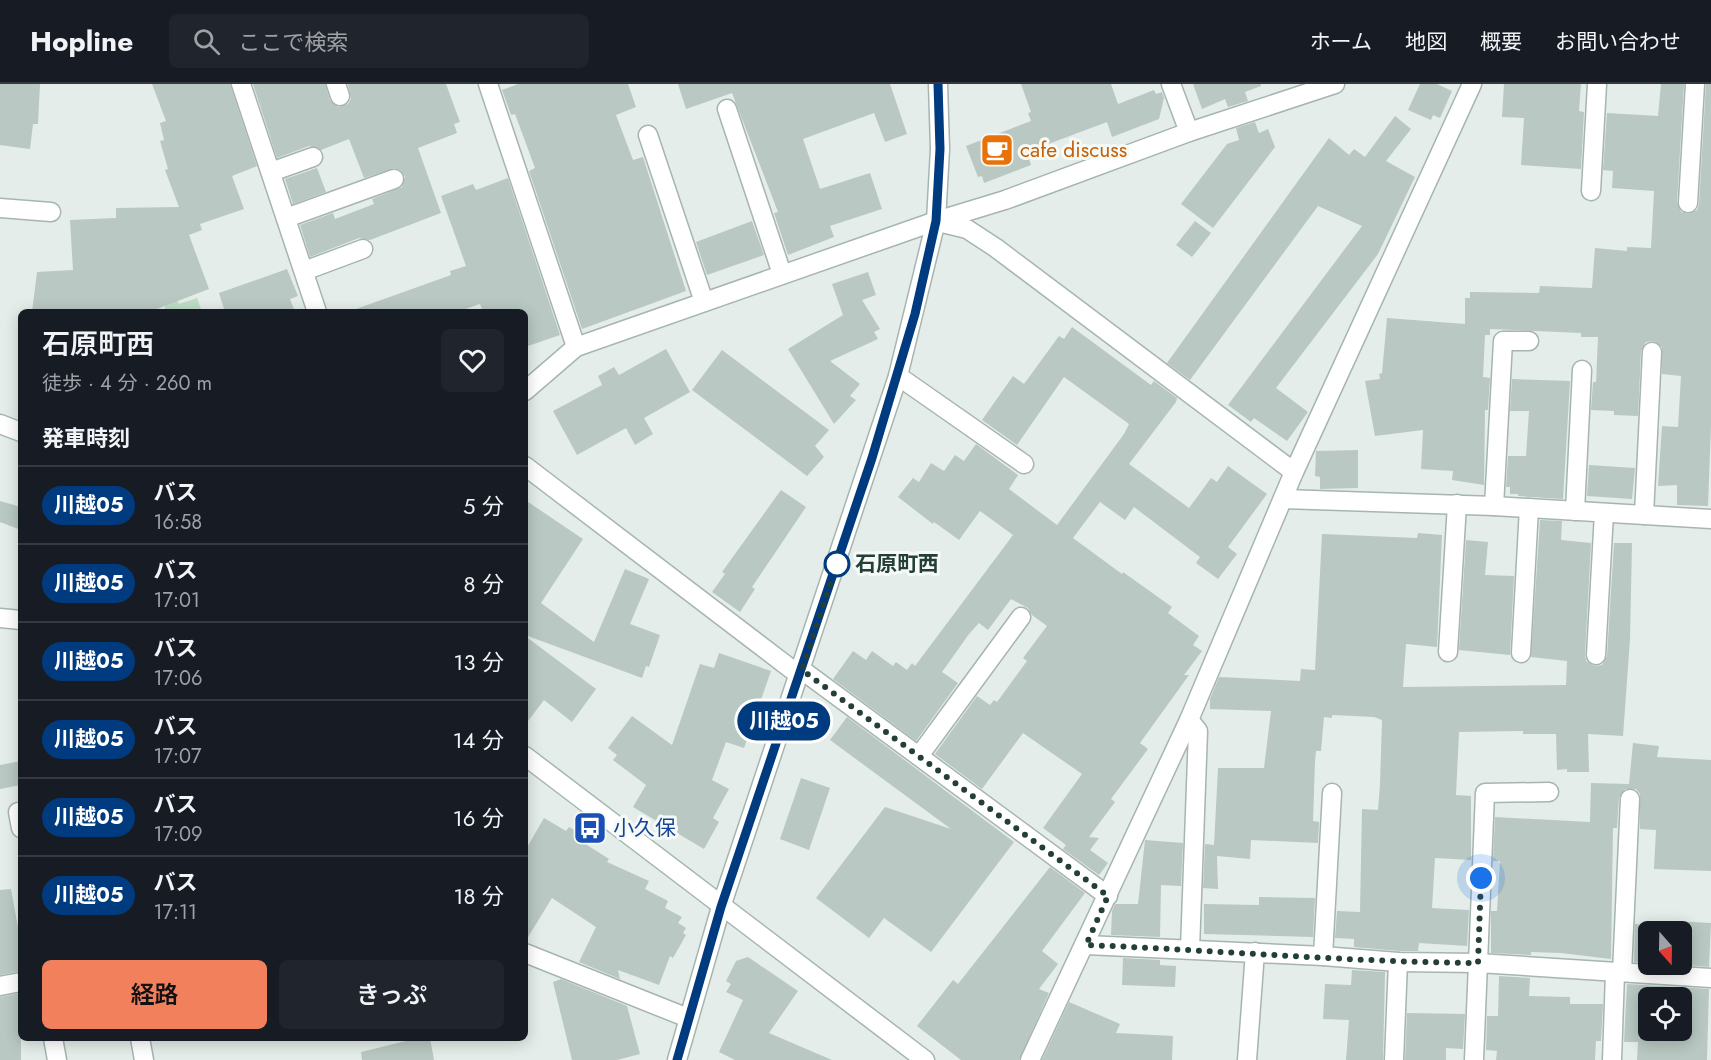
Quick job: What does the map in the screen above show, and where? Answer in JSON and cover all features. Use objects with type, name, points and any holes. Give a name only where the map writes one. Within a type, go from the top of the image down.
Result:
[{"type":"street","points":[[242,84],[317,309]]},
{"type":"street","points":[[488,84],[576,347]]},
{"type":"street","points":[[677,1060],[721,907],[898,376],[936,221],[940,149],[938,84]]},
{"type":"street","points":[[1172,84],[1189,132]]},
{"type":"street","points":[[528,388],[576,347],[936,221],[1005,201],[1312,88],[1335,84]]},
{"type":"street","points":[[1030,1060],[1086,945],[1189,720],[1294,472],[1472,84]]},
{"type":"street","points":[[1591,191],[1597,84]]},
{"type":"street","points":[[1688,203],[1695,84]]},
{"type":"street","points":[[727,109],[782,274]]},
{"type":"street","points":[[648,135],[704,302]]},
{"type":"street","points":[[271,172],[312,157]]},
{"type":"street","points":[[286,218],[394,179]]},
{"type":"street","points":[[0,208],[51,212]]},
{"type":"street","points":[[936,221],[967,229],[996,248],[1294,472]]},
{"type":"street","points":[[304,272],[363,249]]},
{"type":"street","points":[[1494,506],[1503,341],[1529,341]]},
{"type":"street","points":[[1644,515],[1652,352]]},
{"type":"street","points":[[1575,511],[1582,370]]},
{"type":"street","points":[[898,376],[1024,464]]},
{"type":"street","points":[[0,424],[18,431]]},
{"type":"street","points":[[528,468],[800,672],[919,756],[1108,896]]},
{"type":"street","points":[[1283,499],[1457,504],[1711,519]]},
{"type":"street","points":[[1448,652],[1457,504]]},
{"type":"street","points":[[1521,653],[1529,508]]},
{"type":"street","points":[[1596,655],[1604,513]]},
{"type":"street","points":[[919,756],[1021,617]]},
{"type":"street","points":[[0,618],[18,620]]},
{"type":"street","points":[[1189,720],[1198,731],[1190,949]]},
{"type":"street","points":[[528,758],[925,1060]]},
{"type":"street","points":[[1474,1060],[1485,793],[1549,792]]},
{"type":"street","points":[[1323,956],[1332,793]]},
{"type":"street","points":[[1612,1060],[1630,799]]},
{"type":"street","points":[[1086,945],[1255,952],[1398,962],[1478,963],[1711,978]]},
{"type":"street","points":[[1247,1060],[1255,952]]},
{"type":"street","points":[[528,954],[688,1018]]},
{"type":"street","points":[[1394,1060],[1398,962]]},
{"type":"street","points":[[0,986],[18,983]]},
{"type":"street","points":[[53,1041],[57,1060]]},
{"type":"street","points":[[141,1041],[144,1060]]},
{"type":"green space","points":[[165,276],[179,304],[197,298],[201,309],[165,309]]},
{"type":"building","points":[[0,84],[40,84],[38,124],[33,124],[30,149],[0,145]]},
{"type":"building","points":[[152,84],[230,84],[257,166],[232,176],[244,209],[200,224],[202,230],[189,235],[209,289],[157,309],[32,309],[37,272],[73,270],[70,220],[116,218],[116,208],[179,207],[165,170],[168,169],[160,141],[164,140],[160,123],[166,121]]},
{"type":"building","points":[[253,84],[325,84],[330,100],[338,107],[348,104],[351,99],[348,84],[446,84],[460,122],[454,124],[457,133],[418,148],[441,213],[370,240],[359,238],[310,257],[300,225],[333,213],[335,219],[374,204],[372,199],[402,187],[405,176],[395,168],[364,178],[349,139],[321,150],[309,146],[277,158]]},
{"type":"building","points":[[518,84],[628,84],[636,107],[616,115],[633,160],[643,157],[686,291],[582,329],[529,171],[535,168],[515,114],[511,115],[502,90]]},
{"type":"building","points":[[678,84],[890,84],[907,134],[885,142],[874,113],[803,139],[820,189],[870,173],[882,209],[830,226],[834,237],[788,255],[774,213],[778,212],[732,93],[686,109]]},
{"type":"building","points":[[1021,84],[1111,84],[1118,104],[1154,90],[1156,94],[1162,92],[1164,98],[1159,119],[1112,137],[1107,122],[1027,152],[1031,165],[984,183],[982,176],[978,177],[966,146],[1031,121],[1028,113],[1031,112]]},
{"type":"building","points":[[1193,84],[1261,84],[1261,86],[1245,92],[1248,101],[1228,107],[1225,99],[1202,109]]},
{"type":"building","points":[[1420,84],[1437,84],[1452,91],[1440,118],[1433,115],[1431,120],[1408,110]]},
{"type":"building","points":[[1504,84],[1581,84],[1579,111],[1584,112],[1581,169],[1521,165],[1524,118],[1502,117]]},
{"type":"building","points":[[1661,84],[1684,84],[1677,202],[1681,212],[1688,214],[1697,210],[1699,204],[1706,84],[1711,84],[1711,425],[1708,506],[1677,505],[1677,485],[1658,486],[1662,426],[1678,427],[1681,376],[1662,374],[1662,347],[1653,341],[1646,342],[1641,351],[1638,416],[1614,415],[1614,411],[1591,410],[1593,382],[1596,382],[1598,337],[1581,337],[1581,333],[1490,329],[1490,335],[1485,335],[1483,377],[1490,378],[1488,410],[1485,410],[1484,485],[1452,480],[1453,471],[1421,469],[1423,430],[1375,436],[1365,381],[1380,379],[1387,318],[1465,324],[1465,298],[1470,298],[1470,292],[1539,293],[1540,286],[1592,288],[1595,248],[1627,251],[1627,247],[1651,248],[1654,191],[1612,188],[1613,171],[1603,170],[1607,113],[1658,116]]},
{"type":"building","points":[[1395,116],[1411,129],[1386,161],[1415,177],[1378,254],[1276,388],[1308,412],[1287,441],[1254,418],[1251,422],[1228,405],[1362,226],[1318,206],[1190,380],[1167,363],[1329,138],[1349,155],[1354,149],[1365,157]]},
{"type":"building","points":[[1255,122],[1259,133],[1268,129],[1275,147],[1213,228],[1181,204],[1227,144],[1239,140],[1236,128]]},
{"type":"building","points":[[317,168],[326,192],[293,204],[285,179]]},
{"type":"building","points":[[508,178],[560,335],[528,346],[528,309],[482,309],[480,304],[466,309],[356,309],[451,275],[450,271],[466,266],[441,196],[473,184],[476,190]]},
{"type":"building","points":[[752,221],[764,255],[707,275],[696,242]]},
{"type":"building","points":[[1195,221],[1211,233],[1192,257],[1176,245]]},
{"type":"building","points":[[287,269],[298,296],[290,299],[294,309],[224,309],[219,293]]},
{"type":"building","points":[[868,272],[876,295],[862,300],[880,329],[874,332],[878,339],[830,361],[860,384],[850,396],[856,400],[834,424],[788,349],[843,315],[832,284]]},
{"type":"building","points":[[1072,327],[1151,385],[1154,381],[1177,398],[1129,464],[1189,508],[1211,478],[1217,482],[1228,466],[1267,494],[1228,547],[1237,554],[1218,579],[1196,563],[1200,557],[1134,507],[1125,520],[1100,502],[1073,538],[1172,607],[1168,613],[1199,636],[1193,645],[1202,651],[1184,675],[1189,675],[1140,743],[1148,749],[1111,799],[1115,802],[1089,837],[1099,838],[1090,850],[1108,863],[1099,875],[1063,849],[1066,845],[1043,828],[1082,774],[1023,733],[982,789],[935,754],[977,696],[990,705],[994,700],[997,702],[1027,661],[1023,658],[1047,626],[1032,615],[1028,608],[1011,599],[988,630],[979,623],[969,634],[942,672],[958,683],[916,741],[833,679],[853,651],[866,660],[872,651],[893,666],[896,662],[907,670],[912,663],[915,666],[1013,535],[980,511],[959,540],[934,522],[933,524],[898,497],[913,478],[919,482],[931,463],[944,471],[955,455],[964,461],[976,444],[1018,475],[1009,489],[1057,525],[1124,434],[1129,424],[1064,377],[1017,445],[982,420],[1013,376],[1024,384],[1059,336],[1064,339]]},
{"type":"building","points":[[666,349],[690,392],[644,418],[653,434],[635,445],[626,428],[577,455],[553,411],[602,385],[598,376],[614,367],[619,375]]},
{"type":"building","points":[[722,350],[829,430],[815,446],[824,457],[807,476],[692,390]]},
{"type":"building","points":[[1512,379],[1570,381],[1563,499],[1518,496],[1518,494],[1510,494],[1510,487],[1506,487],[1508,456],[1526,456],[1529,411],[1510,411]]},
{"type":"building","points":[[1358,450],[1358,488],[1320,489],[1320,477],[1315,476],[1316,451]]},
{"type":"building","points":[[1589,465],[1635,468],[1632,499],[1587,496]]},
{"type":"building","points":[[781,490],[806,507],[752,587],[755,589],[740,612],[712,592],[725,574],[722,572]]},
{"type":"building","points":[[0,501],[18,506],[18,529],[0,522]]},
{"type":"building","points":[[528,502],[583,539],[541,603],[594,642],[625,569],[649,579],[630,624],[660,635],[649,667],[646,666],[642,678],[528,636]]},
{"type":"building","points":[[1540,520],[1562,521],[1561,540],[1591,543],[1585,654],[1586,661],[1595,666],[1602,665],[1607,656],[1614,543],[1632,543],[1630,639],[1623,736],[1588,734],[1589,772],[1567,772],[1567,769],[1557,770],[1556,734],[1523,734],[1523,731],[1459,732],[1456,795],[1471,796],[1471,860],[1435,858],[1432,908],[1469,910],[1467,946],[1419,943],[1418,951],[1399,951],[1354,947],[1354,939],[1335,938],[1337,911],[1360,912],[1362,809],[1378,810],[1382,720],[1374,717],[1332,715],[1332,718],[1324,717],[1321,751],[1316,751],[1315,762],[1313,821],[1319,822],[1318,843],[1251,840],[1250,859],[1217,856],[1218,889],[1203,888],[1205,844],[1214,845],[1218,768],[1264,768],[1271,711],[1210,709],[1210,699],[1219,677],[1300,681],[1301,669],[1315,670],[1322,534],[1417,538],[1418,533],[1442,535],[1437,647],[1406,644],[1403,687],[1566,685],[1567,661],[1531,657]]},
{"type":"building","points":[[1466,540],[1488,542],[1485,575],[1514,576],[1510,655],[1459,650]]},
{"type":"building","points":[[528,638],[596,689],[572,722],[544,700],[528,721]]},
{"type":"building","points":[[719,653],[771,671],[744,748],[726,742],[712,780],[729,789],[713,818],[719,822],[704,849],[633,807],[646,785],[613,760],[617,755],[608,748],[632,716],[672,745],[700,664],[714,668]]},
{"type":"building","points":[[847,717],[1014,842],[931,952],[884,918],[869,938],[816,898],[885,807],[951,829],[830,740]]},
{"type":"building","points":[[1633,743],[1659,746],[1657,757],[1711,760],[1711,871],[1654,869],[1656,830],[1640,829],[1640,794],[1636,789],[1625,789],[1619,798],[1617,828],[1613,828],[1611,959],[1561,953],[1531,952],[1531,955],[1491,953],[1491,911],[1497,911],[1500,861],[1493,861],[1495,817],[1590,822],[1591,783],[1629,784]]},
{"type":"building","points":[[18,762],[18,786],[0,789],[0,765]]},
{"type":"building","points":[[801,778],[830,788],[809,850],[780,839]]},
{"type":"building","points":[[544,818],[566,831],[569,827],[587,837],[584,843],[609,859],[607,862],[649,881],[645,889],[668,901],[665,908],[682,917],[678,923],[686,928],[683,933],[686,935],[673,958],[670,956],[659,985],[618,970],[620,979],[579,962],[596,927],[552,898],[528,937],[528,846]]},
{"type":"building","points":[[1145,840],[1183,843],[1181,886],[1161,885],[1160,937],[1111,935],[1112,911],[1115,904],[1138,904]]},
{"type":"building","points":[[1050,867],[1085,893],[1042,951],[1058,964],[1039,989],[1049,993],[1019,1060],[961,1060],[917,1026],[953,980],[958,984]]},
{"type":"building","points":[[11,889],[18,928],[18,972],[0,975],[0,890]]},
{"type":"building","points":[[1259,897],[1315,898],[1313,937],[1204,934],[1204,904],[1259,905]]},
{"type":"building","points":[[1692,922],[1711,923],[1709,967],[1692,965]]},
{"type":"building","points":[[1635,924],[1638,924],[1638,962],[1634,962]]},
{"type":"building","points":[[748,957],[798,991],[769,1033],[832,1060],[735,1060],[719,1052],[743,1000],[726,992],[731,984],[726,981],[736,961]]},
{"type":"building","points":[[1123,958],[1160,960],[1160,965],[1176,966],[1175,987],[1122,985]]},
{"type":"building","points":[[1352,970],[1385,972],[1383,1060],[1346,1060],[1349,1020],[1323,1019],[1325,984],[1351,985]]},
{"type":"building","points":[[1499,976],[1530,978],[1529,996],[1570,997],[1570,1004],[1603,1004],[1601,1041],[1596,1041],[1595,1060],[1496,1060],[1497,1051],[1486,1050],[1487,1016],[1498,1016]]},
{"type":"building","points":[[561,979],[627,1006],[640,1054],[617,1060],[572,1060],[553,982]]},
{"type":"building","points":[[1627,984],[1676,987],[1638,987],[1638,1041],[1692,1041],[1692,988],[1709,989],[1707,1060],[1637,1060],[1638,1042],[1624,1042]]},
{"type":"building","points":[[18,994],[18,1041],[21,1041],[21,1060],[0,1060],[0,997]]},
{"type":"building","points":[[1069,1002],[1120,1024],[1116,1033],[1173,1036],[1172,1060],[1042,1060]]},
{"type":"building","points":[[1407,1013],[1465,1014],[1463,1049],[1446,1048],[1446,1060],[1405,1060]]},
{"type":"building","points":[[406,1041],[431,1041],[434,1060],[362,1060],[361,1052]]},
{"type":"bus line","name":"川越05","points":[[677,1060],[721,907],[872,458],[915,314],[936,221],[940,149],[938,84]]},
{"type":"place","name":"cafe discuss","points":[[997,150]]},
{"type":"place","name":"石原町西","points":[[837,564]]},
{"type":"place","name":"小久保","points":[[590,828]]},
{"type":"route","points":[[837,564],[802,670],[1108,896],[1086,945],[1323,956],[1398,962],[1478,963],[1481,878]]}]
